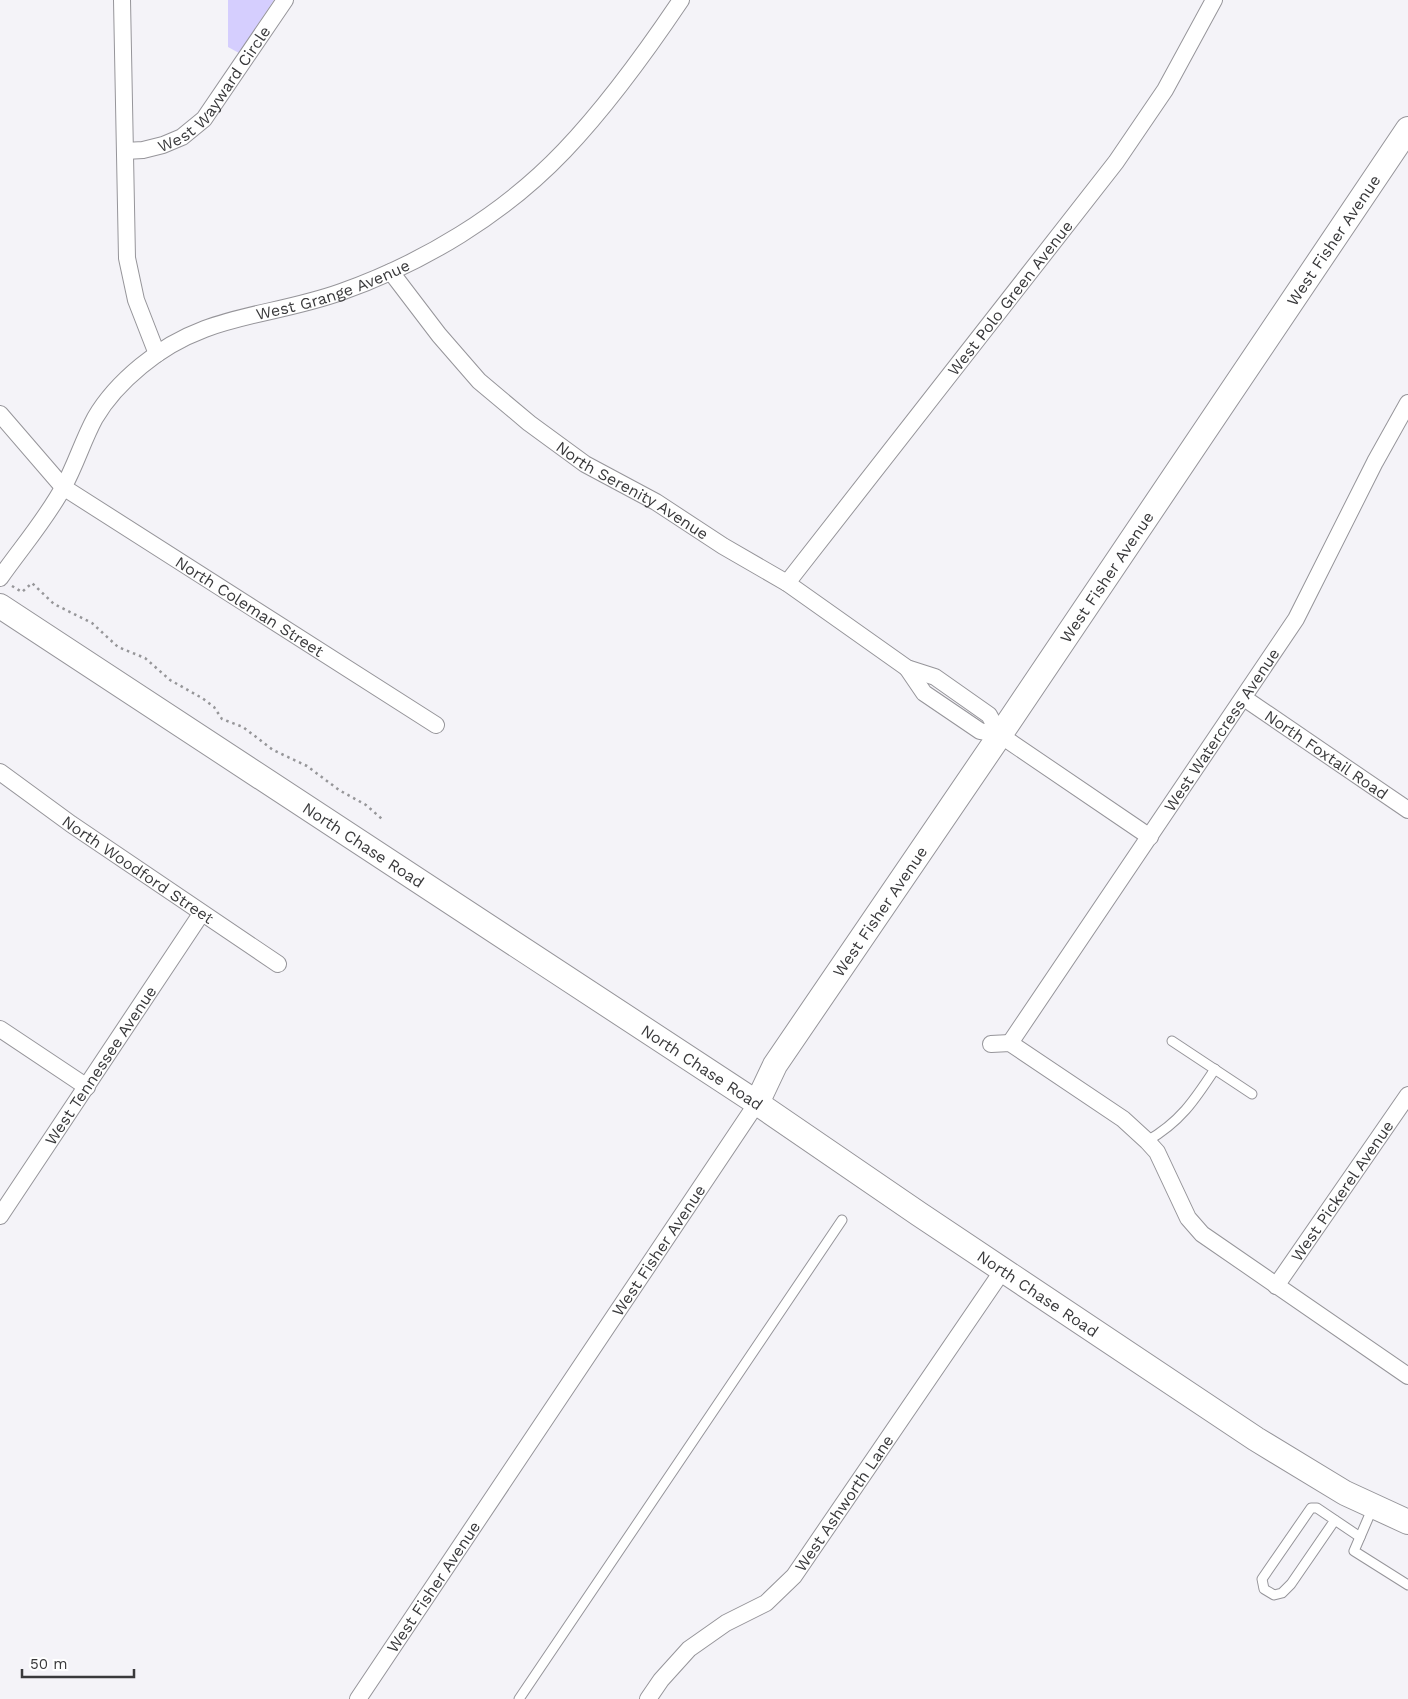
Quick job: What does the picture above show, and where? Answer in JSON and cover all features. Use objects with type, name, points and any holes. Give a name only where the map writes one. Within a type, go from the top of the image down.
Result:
[{"type":"street","name":"West Wayward Circle","points":[[122,0],[127,258],[136,300],[157,354]]},
{"type":"street","name":"West Wayward Circle","points":[[125,151],[143,150],[164,145],[182,137],[204,119],[285,0]]},
{"type":"street","name":"West Grange Avenue","points":[[0,578],[63,487],[96,417],[124,382],[157,354],[209,325],[314,301],[391,272],[418,259],[498,210],[564,151],[632,69],[681,0]]},
{"type":"street","name":"West Polo Green Avenue","points":[[787,583],[1116,162],[1166,90],[1214,0]]},
{"type":"street","name":"West Fisher Avenue","points":[[358,1699],[757,1103],[774,1065],[1000,735],[1408,129]]},
{"type":"street","name":"North Serenity Avenue","points":[[391,272],[439,335],[479,381],[529,423],[585,464],[656,502],[724,546],[787,583],[907,668],[924,693],[980,731],[1000,735],[1150,837]]},
{"type":"street","name":"West Watercress Avenue","points":[[1010,1043],[1244,698],[1309,594],[1375,462],[1408,403]]},
{"type":"street","name":"North Coleman Street","points":[[0,414],[63,487],[436,725]]},
{"type":"street","name":"North Chase Road","points":[[0,606],[757,1103],[1003,1270],[1310,1473],[1408,1522]]},
{"type":"street","name":"North Foxtail Road","points":[[1244,698],[1408,810]]},
{"type":"street","name":"North Woodford Street","points":[[0,772],[201,914],[278,964]]},
{"type":"street","name":"West Tennessee Avenue","points":[[0,1216],[201,914]]},
{"type":"street","points":[[0,1029],[87,1087]]},
{"type":"street","points":[[991,1044],[1010,1043],[1123,1119],[1156,1152],[1188,1218],[1202,1234],[1408,1376]]},
{"type":"street","name":"West Pickerel Avenue","points":[[1276,1286],[1408,1095]]},
{"type":"street","name":"West Ashworth Lane","points":[[648,1699],[661,1680],[689,1649],[726,1624],[766,1603],[794,1576],[1003,1270]]},
{"type":"lane","points":[[1172,1041],[1252,1094]]},
{"type":"lane","points":[[1147,1141],[1167,1129],[1184,1114],[1215,1070]]},
{"type":"lane","points":[[519,1699],[842,1220]]},
{"type":"lane","points":[[1373,1506],[1354,1550],[1408,1586]]},
{"type":"lane","points":[[1335,1520],[1291,1584],[1282,1593],[1274,1595],[1264,1589],[1262,1579],[1308,1511],[1317,1508],[1335,1520],[1360,1537]]},
{"type":"path","points":[[22,592],[32,583],[58,607],[92,623],[118,647],[145,658],[170,680],[202,698],[214,707],[222,718],[243,727],[273,750],[306,766],[339,790],[366,805],[382,820]]},
{"type":"shaded area","points":[[228,0],[274,0],[239,53],[228,47]]}]
